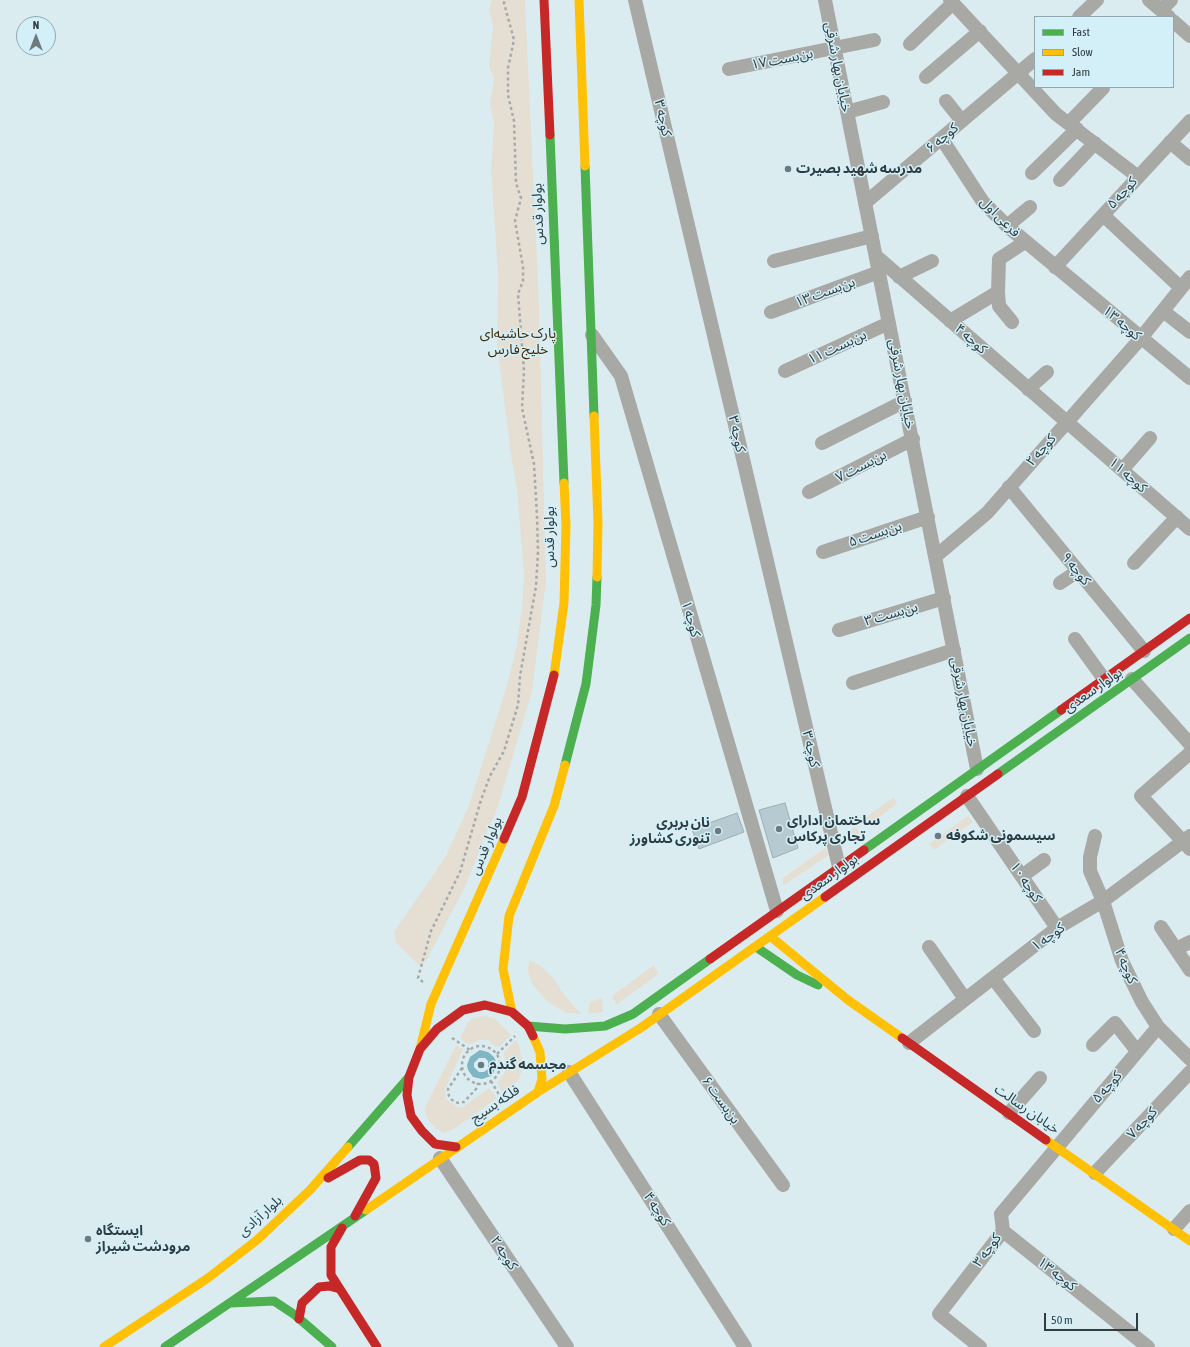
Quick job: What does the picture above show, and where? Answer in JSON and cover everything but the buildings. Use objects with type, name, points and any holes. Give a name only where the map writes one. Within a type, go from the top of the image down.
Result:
[{"type":"main road","name":"بولوار قدس","points":[[420,1049],[432,1004],[522,796],[553,680],[564,603],[566,524],[544,0]]},
{"type":"main road","points":[[512,1012],[503,969],[509,916],[554,806],[586,684],[596,605],[598,523],[579,0]]},
{"type":"main road","name":"بولوار سعدی","points":[[527,1025],[565,1029],[605,1026],[633,1014],[1190,618]]},
{"type":"main road","name":"بولوار سعدی","points":[[538,1092],[659,1014],[756,947],[1190,638]]},
{"type":"main road","points":[[770,936],[848,1000]]},
{"type":"main road","points":[[756,947],[797,975],[848,1000]]},
{"type":"main road","name":"خیابان رسالت","points":[[848,1000],[1190,1241]]},
{"type":"main road","name":"فلکه بسیج","points":[[485,1005],[512,1012],[527,1025],[540,1052],[542,1078],[538,1092],[456,1147],[435,1144],[422,1131],[411,1116],[407,1095],[409,1077],[420,1049],[437,1029],[462,1010],[485,1005]]},
{"type":"main road","name":"بلوار آزادی","points":[[104,1347],[208,1278],[257,1240],[310,1190],[409,1077]]},
{"type":"main road","points":[[165,1347],[342,1228],[456,1147]]},
{"type":"main road","points":[[310,1190],[347,1166],[360,1160],[368,1160],[374,1164],[376,1169],[376,1178],[352,1220]]},
{"type":"main road","points":[[342,1228],[331,1247],[331,1275],[377,1347]]},
{"type":"main road","points":[[299,1319],[302,1303],[319,1287],[329,1286],[340,1289]]},
{"type":"main road","points":[[231,1303],[274,1301],[299,1319],[332,1347]]},
{"type":"street","name":"کوچه ۳","points":[[635,0],[839,868]]},
{"type":"street","name":"خیابان بهار شرقی","points":[[825,0],[977,769]]},
{"type":"street","points":[[1080,16],[1097,0]]},
{"type":"street","points":[[1149,0],[1165,14],[1171,0]]},
{"type":"street","points":[[910,44],[952,1],[1056,114],[1137,176]]},
{"type":"street","points":[[1174,22],[1190,36]]},
{"type":"street","points":[[926,77],[980,31]]},
{"type":"street","name":"بن‌بست ۱۷","points":[[729,69],[874,40]]},
{"type":"street","points":[[1020,74],[1034,60]]},
{"type":"street","name":"کوچه ۶","points":[[865,203],[1020,74]]},
{"type":"street","points":[[1032,173],[1073,126],[1103,88]]},
{"type":"street","points":[[946,101],[962,121]]},
{"type":"street","points":[[847,112],[883,102]]},
{"type":"street","name":"کوچه ۵","points":[[1055,267],[1137,176],[1190,121]]},
{"type":"street","name":"فرعی اول","points":[[942,139],[983,202],[1007,226],[1055,267]]},
{"type":"street","points":[[1170,142],[1190,158]]},
{"type":"street","points":[[1060,180],[1095,143]]},
{"type":"street","points":[[1007,226],[1030,208]]},
{"type":"street","points":[[1103,215],[1181,288]]},
{"type":"street","points":[[774,261],[872,236]]},
{"type":"street","points":[[1012,322],[999,306],[999,259],[1025,242]]},
{"type":"street","name":"کوچه ۴","points":[[876,256],[1066,422]]},
{"type":"street","points":[[899,277],[932,261]]},
{"type":"street","name":"کوچه ۱۳","points":[[1055,267],[1190,378]]},
{"type":"street","name":"بن‌بست ۱۳","points":[[771,312],[879,272]]},
{"type":"street","points":[[1141,338],[1190,277]]},
{"type":"street","points":[[950,321],[998,292]]},
{"type":"street","points":[[1163,311],[1190,332]]},
{"type":"street","name":"بن‌بست ۱۱","points":[[785,371],[889,323]]},
{"type":"street","name":"کوچه ۱","points":[[591,335],[621,376],[777,911]]},
{"type":"street","name":"کوچه ۲","points":[[936,556],[987,513],[1141,338]]},
{"type":"street","points":[[1028,389],[1046,372]]},
{"type":"street","points":[[822,443],[905,401]]},
{"type":"street","name":"کوچه ۱۱","points":[[1066,422],[1190,529]]},
{"type":"street","points":[[1122,470],[1150,438]]},
{"type":"street","name":"بن‌بست ۷","points":[[809,492],[913,440]]},
{"type":"street","name":"کوچه ۹","points":[[1009,487],[1144,651]]},
{"type":"street","name":"بن‌بست ۵","points":[[823,552],[928,517]]},
{"type":"street","points":[[1134,563],[1177,517]]},
{"type":"street","points":[[1060,583],[1078,571]]},
{"type":"street","name":"بن‌بست ۳","points":[[839,630],[944,598]]},
{"type":"street","points":[[1075,639],[1104,679]]},
{"type":"street","points":[[853,683],[954,650]]},
{"type":"street","points":[[1132,679],[1190,744]]},
{"type":"street","points":[[1188,842],[1141,796],[1190,753]]},
{"type":"street","name":"کوچه ۱۰","points":[[967,796],[1057,928]]},
{"type":"street","points":[[1095,836],[1090,857],[1090,871],[1104,901]]},
{"type":"street","name":"کوچه ۱","points":[[909,1043],[1057,928],[1104,901],[1188,842]]},
{"type":"street","points":[[1022,876],[1044,860]]},
{"type":"street","name":"کوچه ۴","points":[[1104,901],[1122,961],[1142,1002],[1158,1027],[1190,1058]]},
{"type":"street","points":[[1161,926],[1190,970]]},
{"type":"street","points":[[1176,949],[1190,942]]},
{"type":"street","points":[[929,947],[965,999]]},
{"type":"street","points":[[993,978],[1034,1031]]},
{"type":"street","name":"بن‌بست ۶","points":[[659,1014],[783,1185]]},
{"type":"street","points":[[1092,1045],[1115,1023],[1137,1051]]},
{"type":"street","name":"کوچه ۵","points":[[1056,1146],[1158,1027]]},
{"type":"street","name":"کوچه ۴","points":[[570,1072],[745,1347]]},
{"type":"street","name":"کوچه ۷","points":[[1095,1173],[1190,1072]]},
{"type":"street","points":[[1009,1113],[1040,1078]]},
{"type":"street","name":"کوچه ۳","points":[[980,1347],[939,1314],[1002,1231],[1000,1214],[1056,1146]]},
{"type":"street","name":"کوچه ۲","points":[[440,1158],[567,1347]]},
{"type":"street","points":[[1174,1229],[1190,1211]]},
{"type":"street","name":"کوچه ۱۳","points":[[1002,1231],[1148,1347]]},
{"type":"path","points":[[437,992],[418,978],[431,931],[460,872],[481,800],[490,776],[504,751],[518,705],[520,676],[534,606],[538,552],[534,464],[522,408],[524,371],[518,294],[524,281],[523,266],[515,221],[522,198],[516,183],[514,121],[508,95],[508,68],[514,40],[504,3],[505,0]]},
{"type":"path","points":[[497,1054],[527,1025]]},
{"type":"path","points":[[462,1068],[466,1076],[478,1083],[489,1083],[498,1074],[500,1062],[497,1054],[485,1046],[475,1047],[466,1054],[462,1068],[448,1089],[449,1096],[452,1100],[458,1103],[464,1102],[476,1089],[478,1083]]},
{"type":"green space","name":"پارک حاشیه‌ای خلیج فارس","points":[[492,0],[525,0],[539,304],[546,581],[532,691],[498,806],[464,889],[426,961],[420,966],[396,943],[394,932],[446,856],[469,805],[506,689],[517,645],[522,607],[524,576],[517,490],[497,344],[498,273],[491,170],[494,124],[490,103],[494,79],[489,65],[493,27],[489,9]]},
{"type":"green space","points":[[894,797],[897,804],[867,826],[863,819]]},
{"type":"green space","points":[[968,816],[973,822],[934,850],[929,844]]},
{"type":"green space","points":[[855,826],[860,833],[842,846],[840,839]]},
{"type":"green space","points":[[825,848],[829,855],[784,885],[782,879]]},
{"type":"green space","points":[[529,960],[541,966],[554,979],[565,996],[581,1014],[566,1013],[548,1002],[533,985],[528,971]]},
{"type":"green space","points":[[654,965],[658,974],[616,1005],[612,996]]},
{"type":"green space","points":[[602,998],[603,1012],[588,1014],[590,1002]]},
{"type":"green space","points":[[483,1016],[494,1018],[511,1035],[500,1046],[495,1046],[488,1040],[479,1040],[471,1044],[466,1043],[460,1038],[467,1024],[473,1018]]},
{"type":"green space","points":[[516,1040],[519,1045],[522,1059],[522,1072],[516,1083],[503,1094],[497,1083],[505,1072],[504,1052]]},
{"type":"green space","points":[[456,1045],[463,1049],[445,1089],[446,1099],[457,1107],[463,1107],[489,1088],[497,1098],[454,1129],[444,1133],[437,1129],[429,1121],[425,1113],[426,1105]]},
{"type":"water","points":[[480,1050],[488,1052],[494,1057],[496,1062],[494,1072],[491,1076],[482,1079],[473,1077],[468,1070],[467,1065],[470,1057]],"holes":[[[479,1058],[485,1058],[488,1061],[488,1069],[484,1072],[479,1072],[474,1067],[474,1063]]]},
{"type":"traffic: fast","points":[[550,135],[564,483]]},
{"type":"traffic: fast","points":[[585,166],[594,416]]},
{"type":"traffic: fast","points":[[565,765],[586,684],[596,605],[597,577]]},
{"type":"traffic: fast","points":[[998,774],[1190,638]]},
{"type":"traffic: fast","points":[[864,850],[1061,710]]},
{"type":"traffic: fast","points":[[756,947],[797,975],[818,985]]},
{"type":"traffic: fast","points":[[528,1026],[565,1029],[605,1026],[633,1014],[710,959]]},
{"type":"traffic: fast","points":[[348,1147],[409,1077]]},
{"type":"traffic: fast","points":[[165,1347],[366,1210]]},
{"type":"traffic: fast","points":[[231,1303],[274,1301],[295,1315],[332,1347]]},
{"type":"traffic: slow","points":[[579,0],[585,166]]},
{"type":"traffic: slow","points":[[594,416],[598,523],[597,577]]},
{"type":"traffic: slow","points":[[554,675],[564,603],[566,525],[564,483]]},
{"type":"traffic: slow","points":[[512,1012],[503,969],[509,916],[554,806],[565,765]]},
{"type":"traffic: slow","points":[[420,1049],[431,1004],[504,839]]},
{"type":"traffic: slow","points":[[538,1092],[642,1027],[825,897]]},
{"type":"traffic: slow","points":[[770,936],[848,1000],[902,1038]]},
{"type":"traffic: slow","points":[[366,1210],[538,1092],[542,1079],[540,1052],[533,1036]]},
{"type":"traffic: slow","points":[[1046,1140],[1190,1241]]},
{"type":"traffic: slow","points":[[104,1347],[208,1278],[257,1240],[310,1190],[348,1147]]},
{"type":"traffic: jam","points":[[544,0],[550,135]]},
{"type":"traffic: jam","points":[[1061,710],[1190,618]]},
{"type":"traffic: jam","points":[[504,839],[522,797],[554,675]]},
{"type":"traffic: jam","points":[[825,897],[998,774]]},
{"type":"traffic: jam","points":[[710,959],[864,850]]},
{"type":"traffic: jam","points":[[456,1147],[435,1144],[422,1131],[411,1116],[407,1095],[409,1077],[420,1049],[437,1029],[463,1010],[485,1005],[512,1012],[528,1026],[533,1036]]},
{"type":"traffic: jam","points":[[902,1038],[1046,1140]]},
{"type":"traffic: jam","points":[[328,1178],[360,1160],[369,1160],[374,1164],[376,1178],[355,1216]]},
{"type":"traffic: jam","points":[[342,1228],[331,1247],[331,1275],[377,1347]]},
{"type":"traffic: jam","points":[[299,1319],[302,1303],[319,1287],[329,1286],[340,1289]]},
{"type":"place","name":"مدرسه شهید بصیرت","points":[[788,169]]},
{"type":"place","name":"ساختمان ادارای تجاری پرکاس","points":[[779,829]]},
{"type":"place","name":"نان بربری تنوری کشاورز","points":[[718,831]]},
{"type":"place","name":"سیسمونی شکوفه","points":[[938,836]]},
{"type":"place","name":"مجسمه گندم","points":[[481,1065]]},
{"type":"place","name":"ایستگاه مرودشت شیراز","points":[[88,1239]]}]
